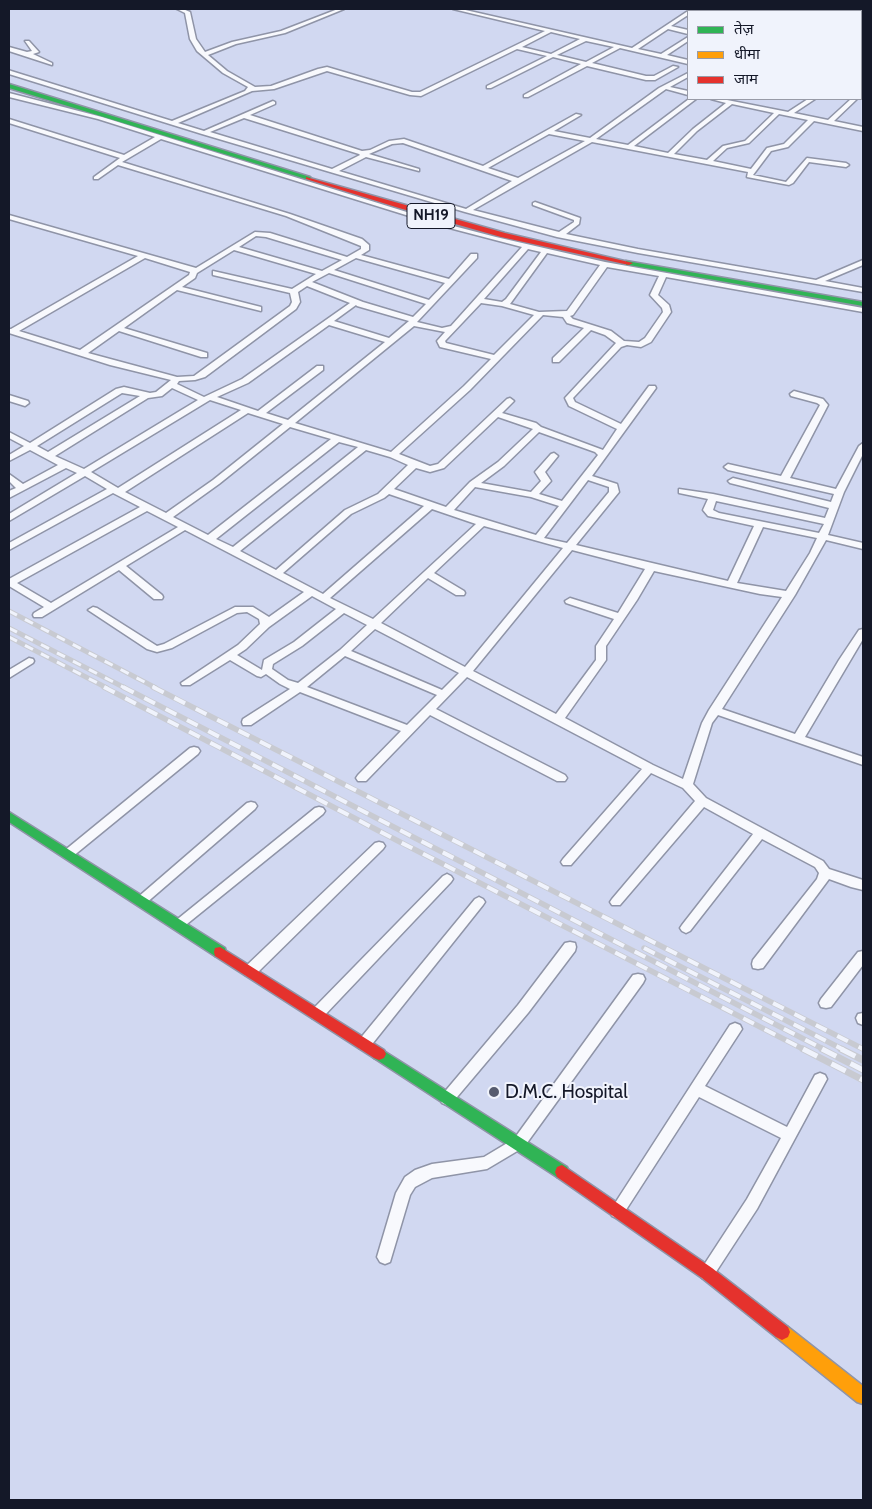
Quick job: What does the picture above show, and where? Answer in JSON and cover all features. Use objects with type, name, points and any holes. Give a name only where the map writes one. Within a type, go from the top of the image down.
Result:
[{"type":"main road","name":"NH19","points":[[9,80],[401,207],[520,239],[604,259],[863,304]]},
{"type":"main road","points":[[55,85],[102,111]]},
{"type":"main road","name":"NH19","points":[[9,86],[535,236],[621,254],[863,296]]},
{"type":"main road","points":[[42,104],[102,111]]},
{"type":"main road","points":[[9,816],[519,1143],[707,1273],[863,1396]]},
{"type":"street","points":[[181,9],[188,13],[193,38],[199,50],[225,72],[252,87],[252,89]]},
{"type":"street","points":[[204,54],[234,43],[272,35],[342,9]]},
{"type":"street","points":[[455,9],[687,62]]},
{"type":"street","points":[[632,50],[687,13]]},
{"type":"street","points":[[668,27],[687,32]]},
{"type":"street","points":[[173,123],[252,89],[272,88],[323,69],[412,94],[420,94],[549,30]]},
{"type":"street","points":[[9,49],[36,39]]},
{"type":"street","points":[[489,86],[585,39]]},
{"type":"street","points":[[662,56],[687,40]]},
{"type":"street","points":[[27,42],[36,51],[27,54]]},
{"type":"street","points":[[516,47],[650,79],[675,67]]},
{"type":"street","points":[[526,96],[618,47]]},
{"type":"street","points":[[9,49],[50,64]]},
{"type":"street","points":[[9,72],[204,133],[467,211],[560,235],[638,251],[863,290]]},
{"type":"street","points":[[467,211],[590,141],[666,87],[687,76]]},
{"type":"street","points":[[666,87],[687,92]]},
{"type":"street","points":[[9,95],[100,118],[440,224],[545,251],[605,264],[863,310]]},
{"type":"street","points":[[628,148],[692,100]]},
{"type":"street","points":[[719,100],[863,129]]},
{"type":"street","points":[[789,114],[810,100]]},
{"type":"street","points":[[830,122],[853,100],[863,101]]},
{"type":"street","points":[[668,156],[730,102]]},
{"type":"street","points":[[204,133],[273,103]]},
{"type":"street","points":[[708,163],[725,147],[746,142],[778,112]]},
{"type":"street","points":[[484,168],[578,115]]},
{"type":"street","points":[[245,116],[361,154],[417,170]]},
{"type":"street","points":[[812,119],[786,146],[769,149],[750,174],[750,177],[787,184],[791,182],[807,160],[846,165]]},
{"type":"street","points":[[9,121],[125,157]]},
{"type":"street","points":[[548,132],[753,171]]},
{"type":"street","points":[[96,178],[125,157],[160,137]]},
{"type":"street","points":[[333,171],[361,154],[391,142],[399,141],[514,178],[516,182]]},
{"type":"street","points":[[48,456],[146,396],[158,394],[174,382],[202,375],[293,307],[296,302],[294,292],[296,288],[358,256],[365,250],[365,245],[359,241],[255,204],[117,163]]},
{"type":"street","points":[[535,204],[578,219],[577,223],[560,235]]},
{"type":"street","points":[[9,217],[186,266],[193,269],[194,272]]},
{"type":"street","points":[[82,353],[192,276],[194,272],[252,236],[261,234],[349,260]]},
{"type":"street","points":[[496,358],[443,345],[440,341],[480,300],[526,246]]},
{"type":"street","points":[[233,248],[431,303]]},
{"type":"street","points":[[503,304],[509,301],[545,251]]},
{"type":"street","points":[[10,332],[144,255]]},
{"type":"street","points":[[358,256],[451,282]]},
{"type":"street","points":[[167,517],[216,482],[391,341],[431,303],[474,256]]},
{"type":"street","points":[[817,282],[863,262]]},
{"type":"street","points":[[480,300],[539,314],[565,315],[570,313],[605,264]]},
{"type":"street","points":[[216,273],[294,292]]},
{"type":"street","points":[[622,428],[569,401],[578,388],[618,345],[646,343],[667,312],[666,307],[654,295],[664,274]]},
{"type":"street","points":[[307,283],[413,321],[442,330],[451,330]]},
{"type":"street","points":[[175,288],[258,309]]},
{"type":"street","points":[[9,518],[207,398],[245,381],[356,302]]},
{"type":"street","points":[[393,455],[467,388],[539,314]]},
{"type":"street","points":[[565,315],[570,321],[608,333],[622,344]]},
{"type":"street","points":[[328,322],[391,341]]},
{"type":"street","points":[[556,360],[590,327]]},
{"type":"street","points":[[117,328],[204,355]]},
{"type":"street","points":[[10,332],[174,382],[207,398],[433,469],[441,466],[510,401]]},
{"type":"street","points":[[259,414],[320,368]]},
{"type":"street","points":[[538,539],[587,477],[652,388]]},
{"type":"street","points":[[9,458],[119,391],[128,391],[146,396]]},
{"type":"street","points":[[784,480],[824,405],[820,401],[794,394]]},
{"type":"street","points":[[9,398],[26,403]]},
{"type":"street","points":[[9,547],[116,490],[247,410]]},
{"type":"street","points":[[496,414],[533,425],[538,429],[598,450],[603,455]]},
{"type":"street","points":[[447,512],[473,484],[501,464],[538,429]]},
{"type":"street","points":[[9,435],[65,465],[86,473],[147,507],[278,573],[649,768],[687,785],[702,801],[819,864],[825,872],[855,884],[863,885]]},
{"type":"street","points":[[209,539],[337,439]]},
{"type":"street","points":[[687,785],[707,723],[815,553],[830,522],[839,492],[863,446]]},
{"type":"street","points":[[233,552],[364,447]]},
{"type":"street","points":[[534,496],[546,481],[540,472],[554,456]]},
{"type":"street","points":[[278,573],[348,512],[373,501],[387,490],[410,470],[413,464]]},
{"type":"street","points":[[9,495],[65,465]]},
{"type":"street","points":[[728,468],[839,492]]},
{"type":"street","points":[[362,778],[466,672],[590,523],[615,488],[610,484],[587,477]]},
{"type":"street","points":[[9,478],[22,488]]},
{"type":"street","points":[[733,481],[834,506]]},
{"type":"street","points":[[473,484],[534,496],[564,505]]},
{"type":"street","points":[[387,490],[447,512],[538,539],[651,566],[790,595]]},
{"type":"street","points":[[682,491],[830,522]]},
{"type":"street","points":[[713,497],[708,510],[711,514],[863,546]]},
{"type":"street","points":[[324,598],[430,506]]},
{"type":"street","points":[[9,582],[147,507]]},
{"type":"street","points":[[247,722],[299,688],[344,652],[482,523]]},
{"type":"street","points":[[732,584],[760,524]]},
{"type":"street","points":[[38,615],[185,526]]},
{"type":"street","points":[[120,566],[158,597]]},
{"type":"street","points":[[558,719],[601,660],[601,646],[632,600],[651,566]]},
{"type":"street","points":[[428,574],[460,593]]},
{"type":"street","points":[[9,582],[51,607]]},
{"type":"street","points":[[186,683],[230,655],[265,625],[312,591]]},
{"type":"street","points":[[570,601],[620,617]]},
{"type":"street","points":[[93,610],[156,649],[168,646],[241,608],[249,609],[264,617],[265,625]]},
{"type":"street","points":[[343,608],[298,644],[268,662],[267,670],[284,682],[408,730]]},
{"type":"street","points":[[798,738],[862,638]]},
{"type":"street","points":[[344,652],[443,694]]},
{"type":"street","points":[[230,655],[261,674]]},
{"type":"street","points":[[9,675],[29,661]]},
{"type":"street","points":[[428,710],[561,778]]},
{"type":"street","points":[[714,710],[863,761]]},
{"type":"street","points":[[68,854],[194,751]]},
{"type":"street","points":[[566,862],[616,808],[649,768]]},
{"type":"street","points":[[616,902],[702,801]]},
{"type":"street","points":[[141,900],[251,806]]},
{"type":"street","points":[[178,925],[319,811]]},
{"type":"street","points":[[686,928],[760,833]]},
{"type":"street","points":[[250,971],[380,846]]},
{"type":"street","points":[[758,964],[823,880],[825,872]]},
{"type":"street","points":[[317,1014],[447,879]]},
{"type":"street","points":[[364,1044],[479,902]]},
{"type":"street","points":[[447,1098],[523,1009],[570,947]]},
{"type":"street","points":[[826,1003],[861,963]]},
{"type":"street","points":[[385,1257],[403,1193],[410,1182],[432,1170],[486,1163],[519,1143],[638,979]]},
{"type":"street","points":[[617,1211],[735,1030]]},
{"type":"street","points":[[707,1273],[752,1204],[820,1079]]},
{"type":"street","points":[[697,1089],[789,1135]]},
{"type":"railway","points":[[9,611],[156,688]]},
{"type":"railway","points":[[9,628],[125,688]]},
{"type":"railway","points":[[9,637],[107,688]]},
{"type":"railway","points":[[104,687],[400,842],[805,1050]]},
{"type":"railway","points":[[123,687],[825,1050]]},
{"type":"railway","points":[[153,687],[863,1049]]},
{"type":"railway","points":[[644,948],[844,1050]]},
{"type":"railway","points":[[803,1049],[863,1080]]},
{"type":"railway","points":[[822,1049],[863,1070]]},
{"type":"railway","points":[[841,1049],[863,1060]]},
{"type":"traffic: fast","points":[[9,86],[308,178]]},
{"type":"traffic: fast","points":[[629,263],[863,304]]},
{"type":"traffic: fast","points":[[9,816],[220,952]]},
{"type":"traffic: fast","points":[[379,1054],[562,1172]]},
{"type":"traffic: slow","points":[[782,1332],[863,1396]]},
{"type":"traffic: jam","points":[[308,178],[401,207],[504,235],[629,263]]},
{"type":"traffic: jam","points":[[220,952],[379,1054]]},
{"type":"traffic: jam","points":[[562,1172],[707,1273],[782,1332]]},
{"type":"place","name":"D.M.C. Hospital","points":[[494,1092]]}]
